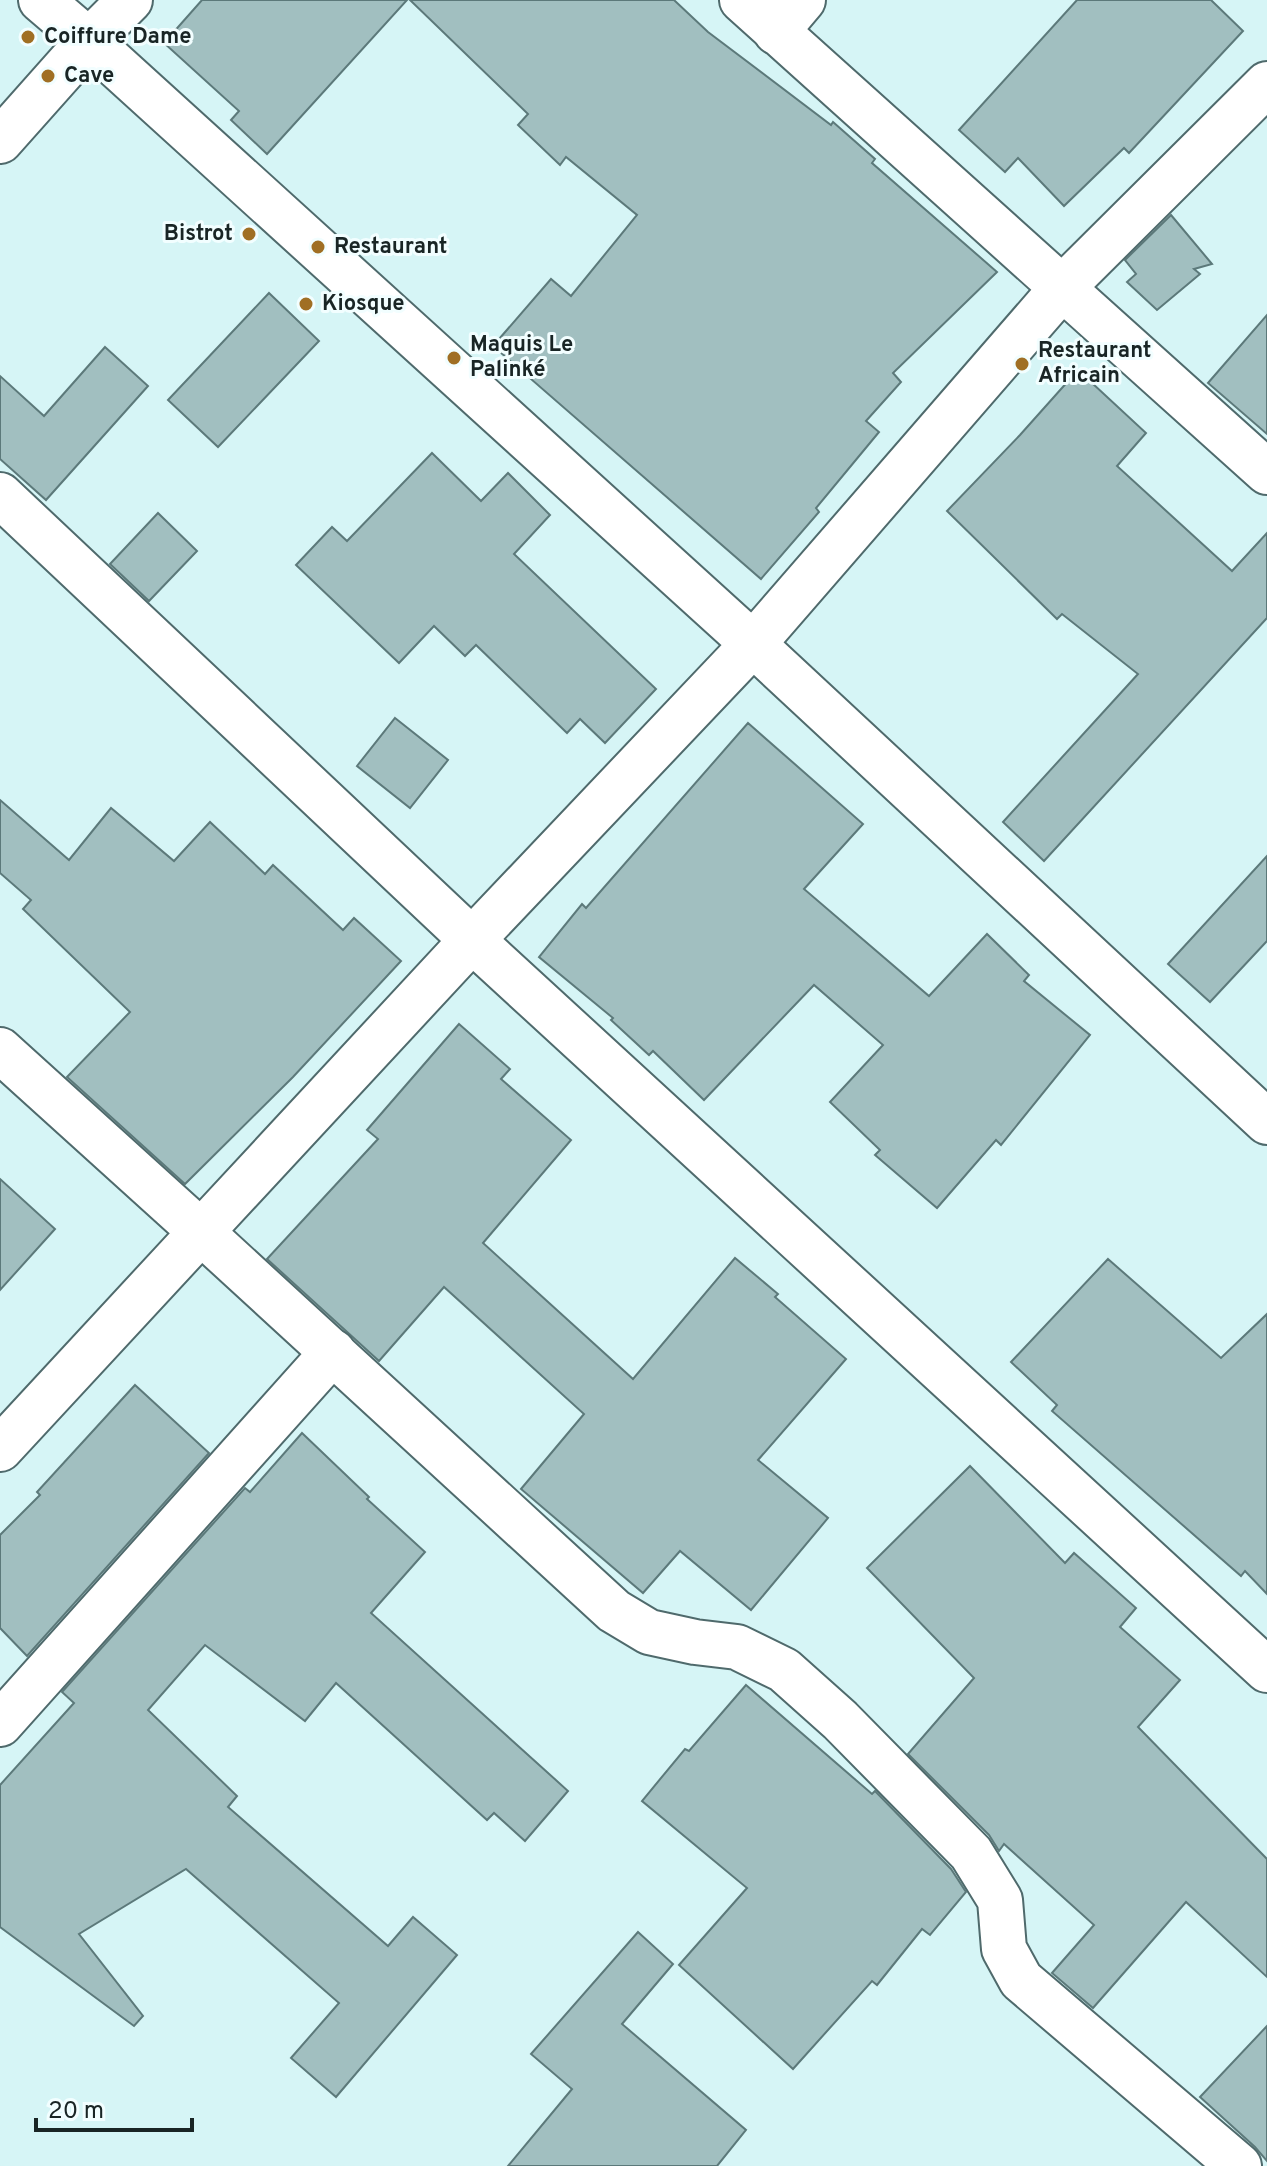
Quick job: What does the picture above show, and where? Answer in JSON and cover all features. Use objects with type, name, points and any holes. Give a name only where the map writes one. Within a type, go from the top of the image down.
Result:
[{"type":"street","points":[[41,0],[753,644],[1267,1122]]},
{"type":"street","points":[[0,141],[130,0]]},
{"type":"street","points":[[742,0],[790,16],[1062,288],[1267,472]]},
{"type":"street","points":[[0,1449],[472,940],[753,644],[1062,288],[1267,84]]},
{"type":"street","points":[[0,495],[472,940],[1267,1670]]},
{"type":"street","points":[[0,1050],[614,1611],[649,1632],[737,1647],[784,1670],[840,1720],[971,1853],[1000,1900],[1004,1949],[1021,1980],[1239,2166]]},
{"type":"street","points":[[0,1724],[333,1352]]},
{"type":"building","points":[[202,0],[407,0],[267,154],[231,120],[239,111],[164,43]]},
{"type":"building","points":[[410,0],[674,0],[708,32],[831,125],[833,122],[875,159],[872,163],[997,272],[893,373],[901,382],[866,421],[879,432],[816,508],[819,512],[761,579],[493,346],[551,279],[571,296],[637,215],[566,157],[560,165],[518,125],[528,114]]},
{"type":"building","points":[[1077,0],[1211,0],[1243,31],[1129,153],[1124,148],[1064,206],[1018,158],[1005,172],[959,130]]},
{"type":"building","points":[[1171,215],[1212,264],[1194,269],[1200,274],[1157,310],[1127,282],[1136,274],[1125,260]]},
{"type":"building","points":[[269,293],[319,341],[218,447],[168,400]]},
{"type":"building","points":[[1267,315],[1267,434],[1208,383]]},
{"type":"building","points":[[105,347],[148,386],[46,500],[0,459],[0,376],[44,416]]},
{"type":"building","points":[[1078,370],[1146,433],[1117,466],[1232,571],[1267,533],[1267,618],[1044,861],[1003,822],[1138,674],[1062,614],[1057,619],[947,511]]},
{"type":"building","points":[[432,453],[481,501],[508,473],[550,515],[514,554],[656,689],[605,743],[580,719],[567,733],[476,645],[465,656],[434,626],[399,663],[296,565],[332,527],[347,541]]},
{"type":"building","points":[[158,513],[197,551],[149,601],[110,564]]},
{"type":"building","points":[[395,718],[448,760],[410,808],[357,766]]},
{"type":"building","points":[[748,723],[863,824],[804,889],[929,996],[987,934],[1029,975],[1024,981],[1090,1035],[1001,1145],[996,1140],[937,1208],[875,1155],[880,1150],[830,1102],[883,1045],[814,985],[704,1100],[653,1051],[649,1055],[611,1020],[613,1018],[539,957],[582,904],[586,908]]},
{"type":"building","points":[[0,800],[69,860],[111,808],[174,861],[210,822],[265,874],[273,865],[343,930],[354,918],[401,961],[293,1077],[185,1184],[67,1077],[130,1012],[23,909],[31,900],[0,873]]},
{"type":"building","points":[[1267,856],[1267,941],[1210,1002],[1168,964]]},
{"type":"building","points":[[459,1024],[510,1069],[501,1079],[571,1140],[483,1243],[633,1379],[735,1258],[846,1359],[758,1460],[828,1518],[751,1610],[680,1551],[643,1593],[521,1489],[584,1414],[444,1287],[379,1361],[267,1259],[378,1139],[367,1130]]},
{"type":"building","points":[[0,1179],[55,1229],[0,1290]]},
{"type":"building","points":[[1108,1259],[1221,1358],[1267,1314],[1267,1594],[1245,1571],[1241,1576],[1052,1411],[1057,1405],[1011,1362]]},
{"type":"building","points":[[135,1385],[209,1453],[27,1656],[0,1628],[0,1535],[40,1495],[37,1492]]},
{"type":"building","points":[[302,1433],[425,1552],[371,1613],[568,1791],[525,1841],[494,1813],[487,1820],[336,1683],[305,1721],[205,1645],[148,1710],[237,1796],[228,1807],[388,1946],[413,1917],[457,1955],[336,2097],[291,2058],[339,2003],[186,1869],[79,1934],[143,2016],[134,2026],[0,1927],[0,1785],[74,1703],[62,1692],[245,1488],[250,1492]]},
{"type":"building","points":[[970,1466],[1065,1563],[1074,1553],[1136,1608],[1120,1627],[1180,1680],[1138,1727],[1267,1859],[1267,1977],[1186,1902],[1093,2008],[1052,1973],[1094,1925],[1004,1844],[999,1851],[989,1835],[908,1754],[974,1678],[867,1568]]},
{"type":"building","points":[[746,1685],[872,1794],[875,1791],[951,1869],[966,1892],[930,1935],[922,1929],[877,1985],[872,1981],[793,2069],[679,1965],[747,1888],[642,1801],[685,1749],[689,1751]]},
{"type":"building","points":[[638,1932],[673,1964],[622,2024],[746,2130],[717,2166],[508,2166],[572,2089],[531,2054]]},
{"type":"building","points":[[1267,2026],[1267,2161],[1200,2097]]},
{"type":"place","name":"Coiffure Dame","points":[[28,37]]},
{"type":"place","name":"Cave","points":[[48,76]]},
{"type":"place","name":"Bistrot","points":[[249,234]]},
{"type":"place","name":"Restaurant","points":[[318,247]]},
{"type":"place","name":"Kiosque","points":[[306,304]]},
{"type":"place","name":"Maquis Le Palinké","points":[[454,358]]},
{"type":"place","name":"Restaurant Africain","points":[[1022,364]]}]
